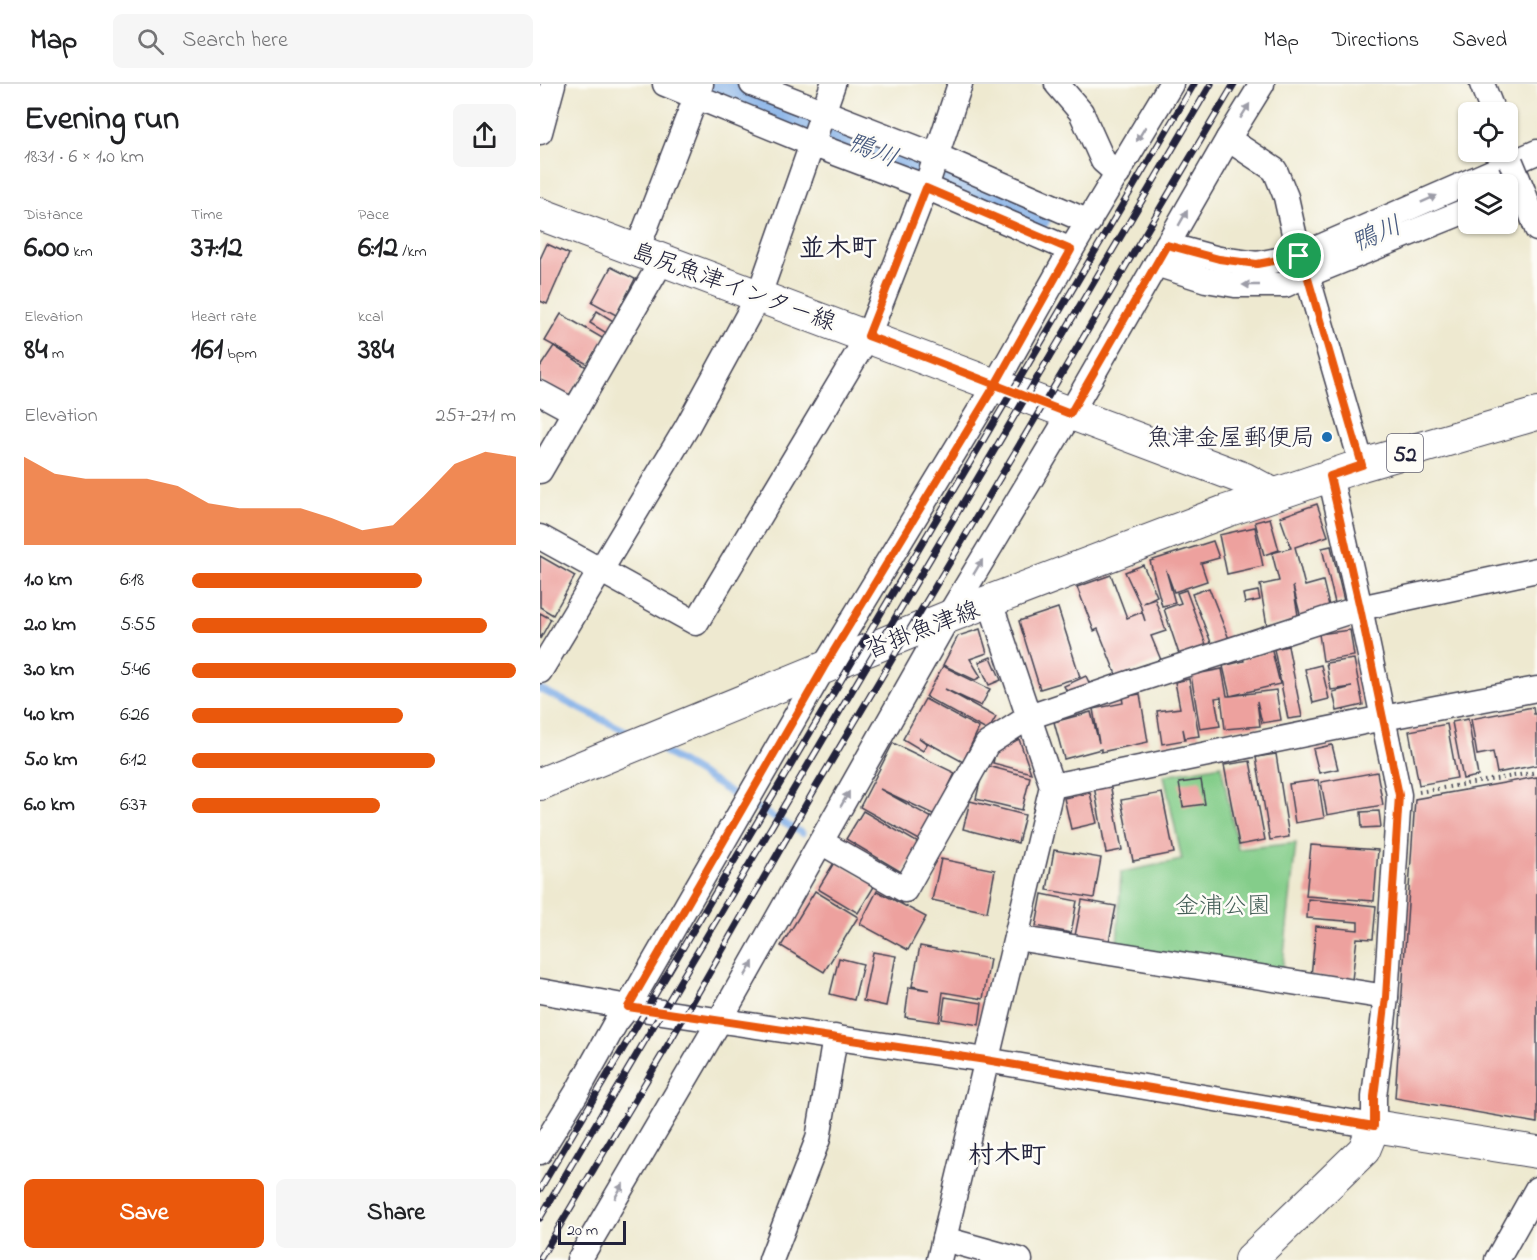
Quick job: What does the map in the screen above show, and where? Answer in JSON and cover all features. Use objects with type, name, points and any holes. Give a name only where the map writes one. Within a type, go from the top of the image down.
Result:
[{"type":"main road","name":"島尻魚津インター線","points":[[540,214],[1245,478],[1273,494]]},
{"type":"main road","name":"52","points":[[1273,494],[1362,465],[1537,414]]},
{"type":"main road","name":"沓掛魚津線","points":[[540,784],[948,617],[1273,494]]},
{"type":"main road","points":[[1250,1260],[1364,1150],[1374,1126],[1537,1152]]},
{"type":"street","points":[[540,132],[553,84]]},
{"type":"street","points":[[665,84],[698,90],[812,144],[931,172],[1089,222]]},
{"type":"street","points":[[752,84],[824,113],[1071,250]]},
{"type":"street","points":[[540,671],[687,427],[759,295],[833,84]]},
{"type":"street","points":[[540,537],[696,623],[868,336],[931,172],[960,84]]},
{"type":"street","points":[[1057,84],[1081,112],[1103,161],[1118,174]]},
{"type":"street","points":[[540,1152],[578,1092],[616,1022],[628,1007],[824,667],[995,385],[1071,250],[1171,84]]},
{"type":"street","points":[[579,1260],[720,1020],[948,617],[1070,414],[1262,84]]},
{"type":"street","points":[[1482,84],[1489,102]]},
{"type":"street","points":[[540,471],[575,411],[650,255],[698,90]]},
{"type":"street","points":[[1228,139],[1275,170],[1286,197],[1303,266],[1362,465]]},
{"type":"street","points":[[1162,254],[1206,280],[1235,285],[1285,285],[1303,266],[1537,152]]},
{"type":"street","points":[[1511,162],[1537,229]]},
{"type":"street","points":[[1303,266],[1458,213]]},
{"type":"street","points":[[540,393],[575,411]]},
{"type":"street","points":[[540,991],[628,1007],[986,1060],[1374,1126],[1374,1097],[1386,997],[1399,795],[1330,476]]},
{"type":"street","points":[[821,842],[905,890],[987,744],[1029,717],[1129,682],[1360,608],[1537,570]]},
{"type":"street","points":[[990,602],[1052,786],[941,1249],[1020,1260]]},
{"type":"street","points":[[1052,786],[1537,689]]},
{"type":"street","points":[[1016,938],[1386,997]]},
{"type":"street","points":[[771,1260],[818,1139],[835,1037]]},
{"type":"street","points":[[1497,1260],[1537,1189]]},
{"type":"path","points":[[1399,795],[1537,772]]},
{"type":"green space","name":"金浦公園","points":[[1221,765],[1238,849],[1296,843],[1282,973],[1117,946],[1121,872],[1182,860],[1164,775]]},
{"type":"building","points":[[547,244],[569,254],[547,304],[540,301],[540,259]]},
{"type":"building","points":[[611,267],[635,279],[616,315],[592,302]]},
{"type":"building","points":[[597,311],[615,322],[608,334],[590,323]]},
{"type":"building","points":[[561,314],[604,339],[589,365],[545,341]]},
{"type":"building","points":[[554,346],[588,368],[567,398],[540,380],[540,367]]},
{"type":"building","points":[[1317,504],[1328,536],[1295,547],[1305,586],[1323,581],[1330,610],[1301,618],[1293,586],[1299,621],[1267,626],[1260,585],[1279,581],[1272,553],[1291,548],[1280,517]]},
{"type":"building","points":[[1270,518],[1279,550],[1264,555],[1255,522]]},
{"type":"building","points":[[1255,527],[1263,566],[1227,574],[1219,535]]},
{"type":"building","points":[[1213,541],[1219,558],[1201,563],[1207,581],[1174,592],[1166,570],[1175,603],[1162,606],[1150,561]]},
{"type":"building","points":[[1331,546],[1344,601],[1335,603],[1322,548]]},
{"type":"building","points":[[540,556],[575,576],[553,615],[540,607]]},
{"type":"building","points":[[1143,565],[1157,596],[1143,603],[1155,599],[1166,631],[1151,636],[1161,660],[1117,677],[1098,629],[1094,631],[1077,587],[1111,575],[1127,618],[1142,612],[1145,621],[1140,604],[1125,572]]},
{"type":"building","points":[[1209,588],[1229,639],[1212,645],[1192,594]]},
{"type":"building","points":[[1186,590],[1207,647],[1180,657],[1164,609],[1181,603],[1177,593]]},
{"type":"building","points":[[1258,591],[1260,600],[1245,603],[1243,594]]},
{"type":"building","points":[[1058,608],[1080,677],[1040,689],[1019,621]]},
{"type":"building","points":[[540,613],[551,619],[540,639]]},
{"type":"building","points":[[980,629],[987,653],[970,659],[981,677],[975,680],[943,665],[958,636]]},
{"type":"building","points":[[1350,630],[1354,656],[1323,661],[1319,634]]},
{"type":"building","points":[[1288,646],[1302,717],[1288,719],[1274,649]]},
{"type":"building","points":[[1272,651],[1280,684],[1230,696],[1223,666]]},
{"type":"building","points":[[991,657],[1001,680],[989,685],[979,662]]},
{"type":"building","points":[[1354,659],[1363,705],[1337,711],[1333,692],[1352,687],[1331,690],[1326,663]]},
{"type":"building","points":[[1321,665],[1329,699],[1313,703],[1305,669]]},
{"type":"building","points":[[943,666],[990,689],[981,706],[945,689],[996,717],[988,731],[926,697]]},
{"type":"building","points":[[1222,669],[1227,696],[1276,690],[1281,720],[1262,723],[1257,701],[1260,726],[1225,729],[1221,697],[1215,698],[1220,726],[1200,729],[1191,675]]},
{"type":"building","points":[[1086,676],[1091,687],[1070,697],[1064,686]]},
{"type":"building","points":[[1189,679],[1199,736],[1185,738],[1183,729],[1185,740],[1162,744],[1157,711],[1180,708],[1175,682]]},
{"type":"building","points":[[1140,694],[1148,742],[1101,752],[1101,749],[1064,759],[1054,722],[1091,712],[1099,743],[1093,709],[1123,703],[1122,697]]},
{"type":"building","points":[[925,699],[979,728],[963,762],[919,738],[927,744],[923,751],[903,739]]},
{"type":"building","points":[[1533,707],[1534,714],[1537,714],[1537,765],[1497,773],[1493,752],[1477,755],[1471,719]]},
{"type":"building","points":[[1468,719],[1478,776],[1463,779],[1452,722]]},
{"type":"building","points":[[1447,724],[1457,778],[1419,785],[1409,731]]},
{"type":"building","points":[[1019,739],[1031,773],[993,763],[996,750]]},
{"type":"building","points":[[893,743],[955,773],[935,815],[880,789],[934,819],[921,841],[860,807]]},
{"type":"building","points":[[1332,745],[1338,769],[1319,773],[1313,749]]},
{"type":"building","points":[[1276,754],[1289,837],[1270,840],[1256,757]]},
{"type":"building","points":[[1250,761],[1265,840],[1239,845],[1224,765]]},
{"type":"building","points":[[984,765],[1030,777],[1022,810],[976,799]]},
{"type":"building","points":[[1377,772],[1383,805],[1327,815],[1321,782]]},
{"type":"building","points":[[1537,777],[1537,1123],[1395,1098],[1415,799]]},
{"type":"building","points":[[1201,780],[1205,804],[1183,807],[1179,783]]},
{"type":"building","points":[[1318,780],[1324,818],[1295,823],[1289,784]]},
{"type":"building","points":[[1110,783],[1122,850],[1106,853],[1094,786]]},
{"type":"building","points":[[1090,793],[1097,823],[1071,829],[1064,798]]},
{"type":"building","points":[[1162,793],[1174,853],[1133,861],[1121,800]]},
{"type":"building","points":[[970,801],[1025,815],[1018,843],[963,829]]},
{"type":"building","points":[[863,811],[920,844],[903,873],[846,839]]},
{"type":"building","points":[[1379,811],[1381,827],[1362,828],[1361,812]]},
{"type":"building","points":[[1311,845],[1378,850],[1374,901],[1306,896]]},
{"type":"building","points":[[1054,850],[1101,858],[1094,898],[1047,890]]},
{"type":"building","points":[[941,859],[995,870],[987,912],[932,900]]},
{"type":"building","points":[[835,861],[875,885],[858,913],[818,889]]},
{"type":"building","points":[[815,891],[858,917],[824,972],[781,946]]},
{"type":"building","points":[[877,891],[926,917],[908,950],[860,924]]},
{"type":"building","points":[[1042,894],[1077,901],[1071,933],[1036,926]]},
{"type":"building","points":[[1308,899],[1376,906],[1373,939],[1357,938],[1352,980],[1311,976],[1316,926],[1358,930],[1358,922],[1307,918]]},
{"type":"building","points":[[1082,900],[1116,906],[1109,942],[1075,936]]},
{"type":"building","points":[[920,946],[990,959],[983,999],[943,992],[939,1022],[905,1017],[909,987],[929,990],[912,986]]},
{"type":"building","points":[[873,952],[896,956],[886,1006],[863,1001]]},
{"type":"building","points":[[839,958],[863,964],[854,1000],[830,994]]},
{"type":"building","points":[[945,997],[982,1003],[979,1025],[942,1019]]},
{"type":"waterway","name":"鴨川","points":[[714,84],[893,154],[1032,214]]},
{"type":"waterway","points":[[540,689],[634,735]]},
{"type":"waterway","points":[[655,746],[746,802],[802,833]]},
{"type":"railway","points":[[540,1189],[1194,84]]},
{"type":"railway","points":[[540,1218],[1211,84]]},
{"type":"railway","points":[[540,1259],[669,1043],[816,787],[1234,84]]},
{"type":"place","name":"魚津金屋郵便局","points":[[1327,437]]},
{"type":"district","name":"並木町","points":[[838,247]]},
{"type":"district","name":"村木町","points":[[1007,1154]]},
{"type":"route","points":[[1299,256],[1257,264],[1219,259],[1167,245],[1070,414],[995,385],[968,374],[868,336],[926,188],[1071,250],[995,385],[824,667],[628,1007],[986,1060],[1374,1126],[1374,1097],[1386,997],[1399,795],[1330,476],[1362,465],[1307,275],[1299,256]]}]
